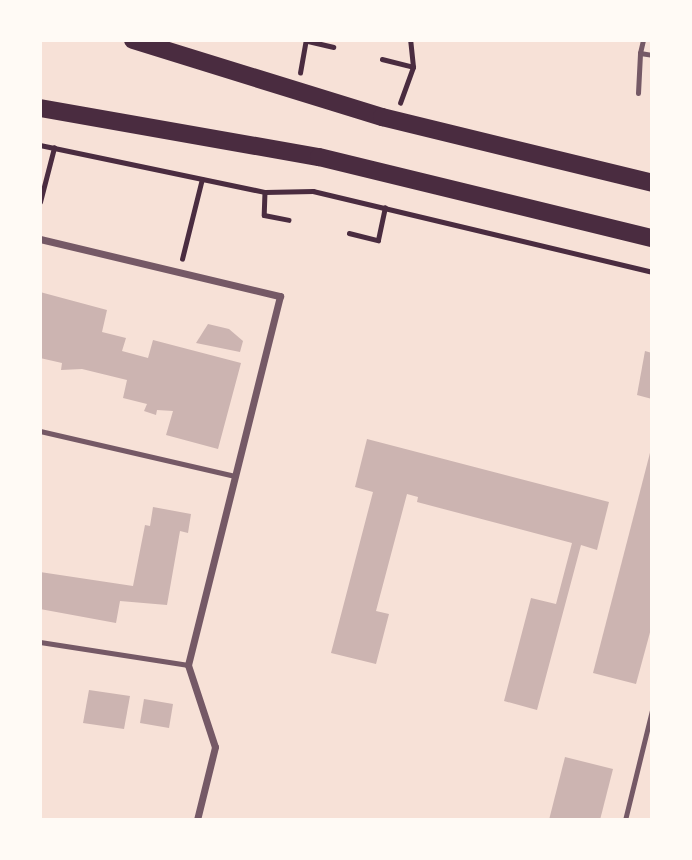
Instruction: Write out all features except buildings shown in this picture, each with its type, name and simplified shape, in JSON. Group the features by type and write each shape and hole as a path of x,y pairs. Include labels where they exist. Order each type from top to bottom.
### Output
{"main road":[{"path":"133,40 382,117 652,183"},
{"path":"40,108 318,157 652,238"}],"street":[{"path":"40,239 280,296 188,665 215,747 197,820"}],"lane":[{"path":"638,93 643,40"},
{"path":"640,53 652,55"},
{"path":"40,431 235,476"},
{"path":"40,642 188,665"},
{"path":"625,820 652,710"}],"path":[{"path":"400,104 413,67 410,40"},
{"path":"300,74 307,41 333,47"},
{"path":"382,59 413,67"},
{"path":"40,145 265,192 313,191 652,272"},
{"path":"40,202 54,148"},
{"path":"179,272 202,178"},
{"path":"265,192 264,215 289,220"},
{"path":"349,233 378,240 385,208"}]}
